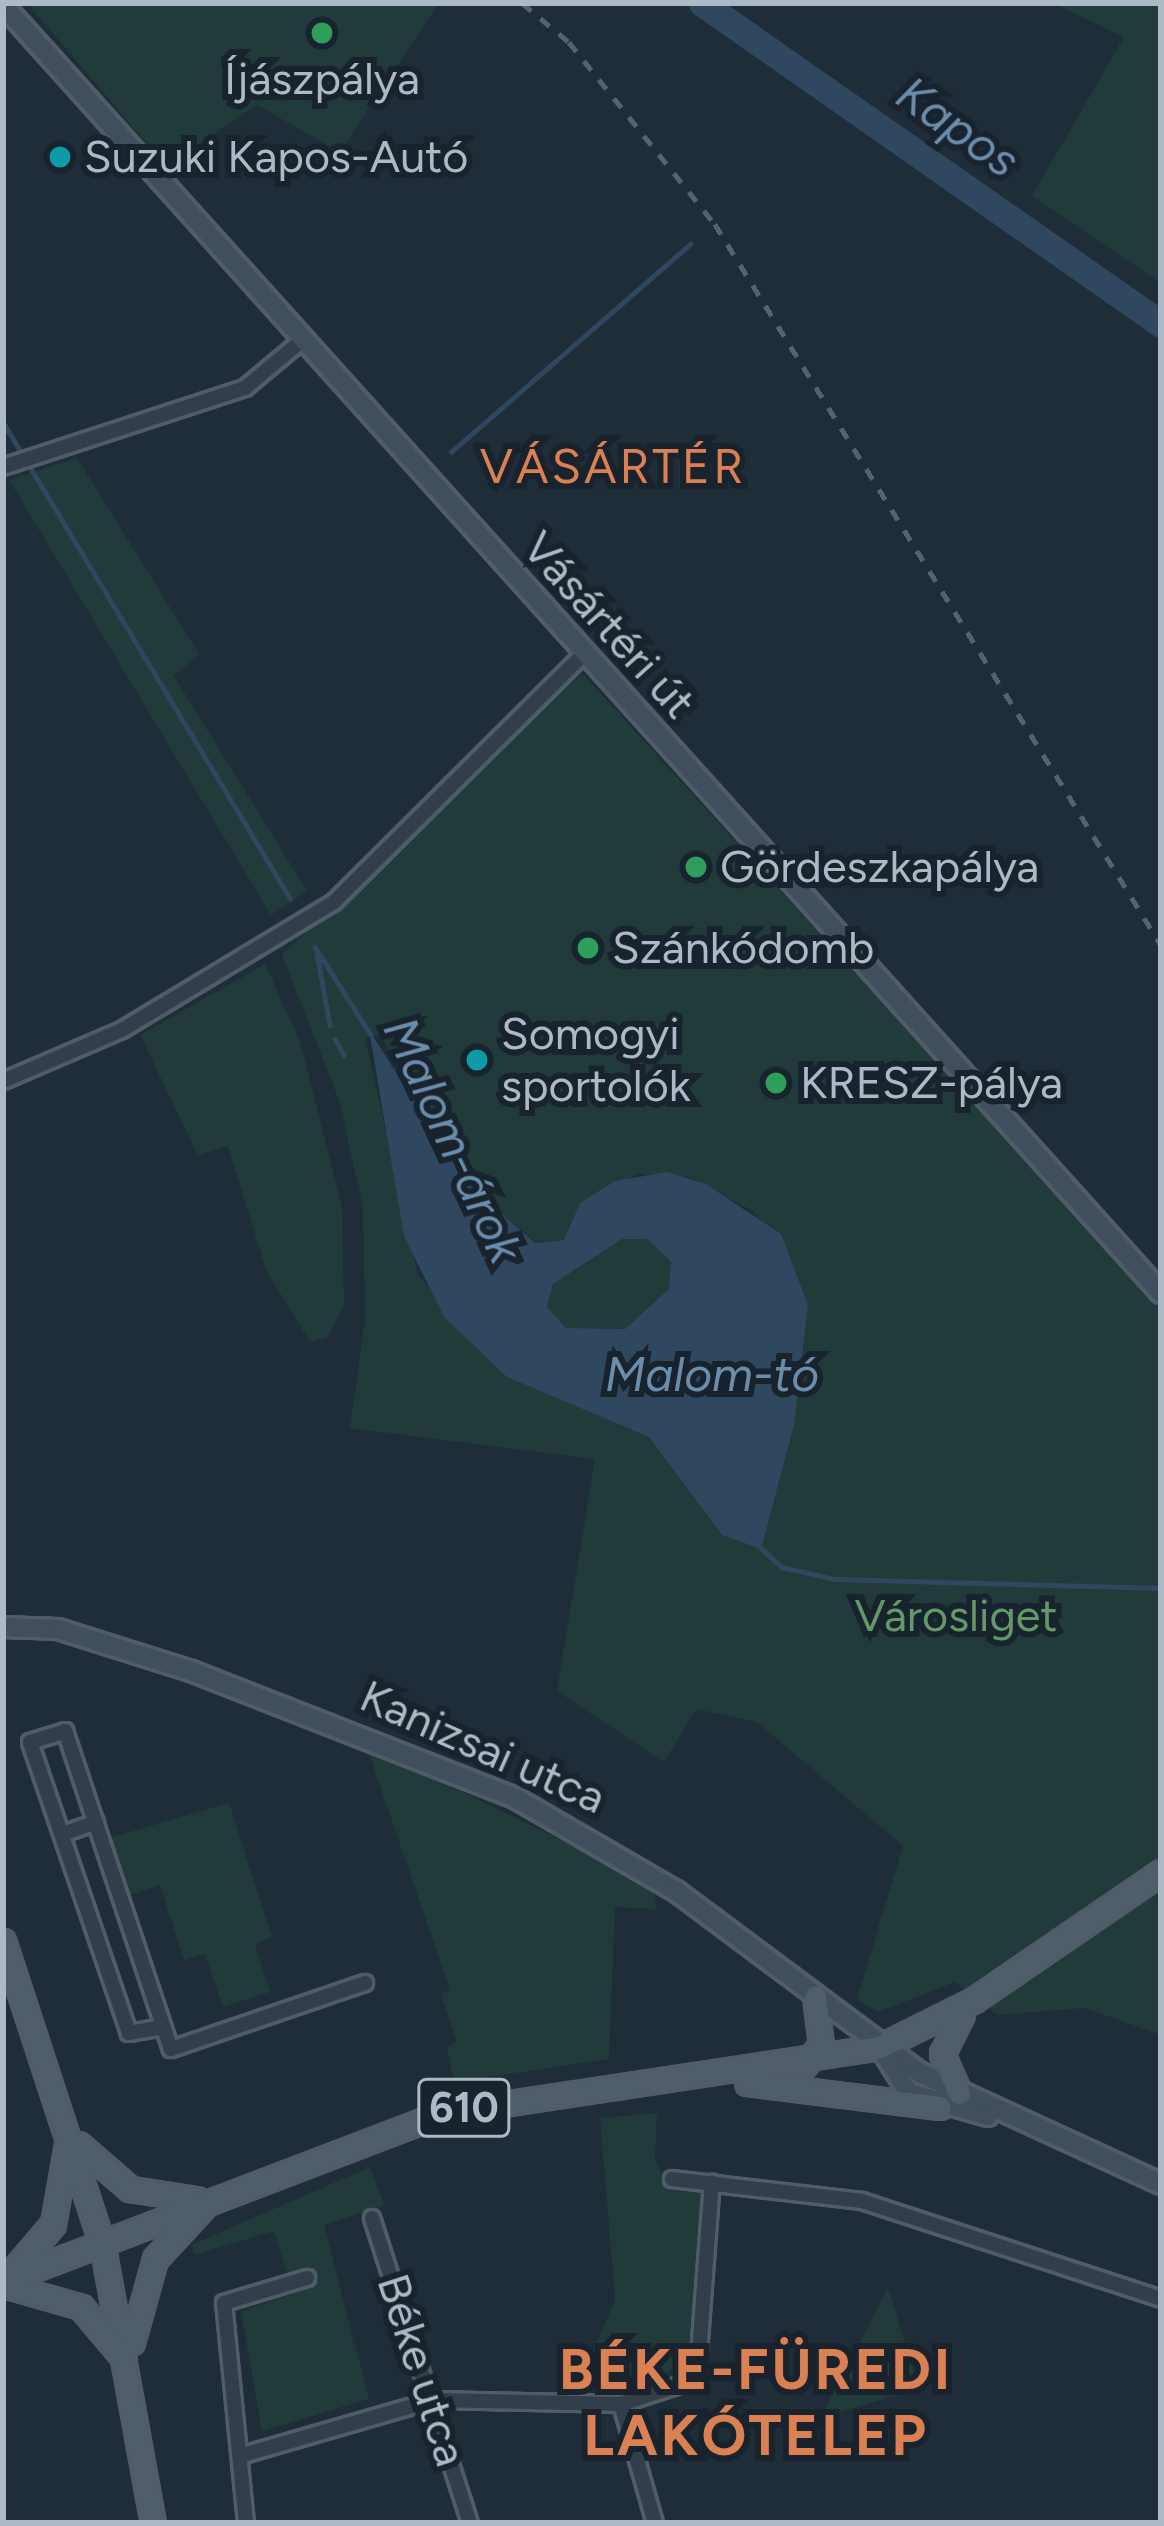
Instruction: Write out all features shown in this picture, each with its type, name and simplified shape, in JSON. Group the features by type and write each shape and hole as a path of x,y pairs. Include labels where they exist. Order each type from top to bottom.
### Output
{"main road":[{"name":"610","path":"3,2282 214,2197 443,2113 802,2067 880,2047 974,2000 1161,1872"},
{"path":"3,1941 102,2243 130,2367 153,2523"},
{"path":"802,2067 821,2045 815,1996"},
{"path":"958,2093 944,2040 974,2000"},
{"path":"674,2080 940,2107"},
{"path":"69,2133 130,2189 214,2197"},
{"path":"69,2133 53,2224 3,2282 81,2307 130,2367"},
{"path":"130,2367 154,2259 214,2197"}],"street":[{"name":"Vásártéri út","path":"3,5 298,343 1161,1294"},
{"path":"9,465 245,388 298,343"},
{"path":"3,1090 268,949 334,902 583,655"},
{"path":"3,1081 25,1075"},
{"name":"Kanizsai utca","path":"3,1627 58,1629 191,1671 517,1799 676,1891 880,2047 1008,2119 1161,2184"},
{"path":"163,2027 129,2033 30,1742 65,1731 171,2049 365,1984"},
{"path":"62,1834 95,1822"},
{"name":"Kanizsai utca","path":"880,2047 895,2081 940,2107 1008,2119"},
{"path":"672,2179 862,2201 1161,2299"},
{"path":"243,2455 434,2400 621,2404 679,2385 699,2354 712,2182"},
{"name":"Béke utca","path":"372,2218 470,2523"},
{"path":"246,2523 243,2455 224,2303 307,2278"},
{"path":"621,2404 655,2523"}],"green space":[{"path":"27,3 439,3 340,152 257,105 166,166"},
{"path":"1053,3 1161,3 1161,283 1032,196 1124,37"},
{"path":"77,458 199,654 174,676 307,891 271,915 9,480"},
{"name":"Városliget","path":"582,673 1161,1308 1161,2035 1085,2008 997,2015 955,1982 878,2012 857,1999 903,1846 757,1722 696,1709 664,1762 557,1691 595,1459 350,1428 365,1321 363,1208 339,1100 282,955","holes":["380,1036 466,1182 535,1242 564,1240 580,1203 639,1174 690,1177 753,1211 808,1305 779,1484 759,1531 722,1535 649,1437 507,1377 418,1275 365,1037"]},
{"path":"265,964 300,1042 342,1208 344,1304 328,1337 310,1342 266,1270 228,1146 198,1155 140,1035"},
{"path":"622,1239 647,1239 671,1263 670,1289 626,1329 566,1328 547,1307 553,1284"},
{"path":"366,1745 655,1886 656,1909 615,1907 609,2059 454,2082 447,2047 457,2042 441,1994 450,1990"},
{"path":"229,1803 272,1937 255,1944 270,1992 223,2007 205,1954 184,1960 160,1885 129,1895 109,1838"},
{"path":"657,2113 655,2161 670,2188 702,2191 689,2347 656,2386 576,2391 615,2300 600,2118"},
{"path":"370,2167 384,2205 324,2225 369,2399 262,2431 241,2311 293,2294 274,2231 194,2255 191,2245"},
{"path":"888,2287 915,2377 909,2392 821,2417"}],"water":[{"name":"Malom-tó","path":"369,1030 466,1182 535,1243 564,1240 580,1203 615,1181 667,1172 706,1184 781,1234 808,1305 794,1425 761,1549 722,1535 649,1437 507,1377 444,1317 404,1236","holes":["622,1239 647,1239 671,1262 669,1289 625,1329 566,1328 547,1307 553,1284"]}],"waterway":[{"name":"Kapos","path":"702,3 1161,324"},
{"path":"451,452 690,244"},
{"name":"Malom-árok","path":"3,422 290,898"},
{"name":"Malom-árok","path":"315,947 371,1035"},
{"path":"317,953 330,1025"},
{"path":"335,1039 344,1055"},
{"name":"Malom-árok","path":"757,1544 782,1567 835,1579 1161,1588"}],"railway":[{"path":"522,3 569,42 715,224 1161,945"}],"place":[{"name":"Íjászpálya","path":"322,33"},
{"name":"Suzuki Kapos-Autó","path":"60,157"},
{"name":"Gördeszkapálya","path":"696,867"},
{"name":"Szánkódomb","path":"588,948"},
{"name":"Somogyi sportolók","path":"477,1060"},
{"name":"KRESZ-pálya","path":"776,1083"}],"district":[{"name":"VÁSÁRTÉR","path":"613,467"},
{"name":"BÉKE-FÜREDI LAKÓTELEP","path":"756,2403"}]}
